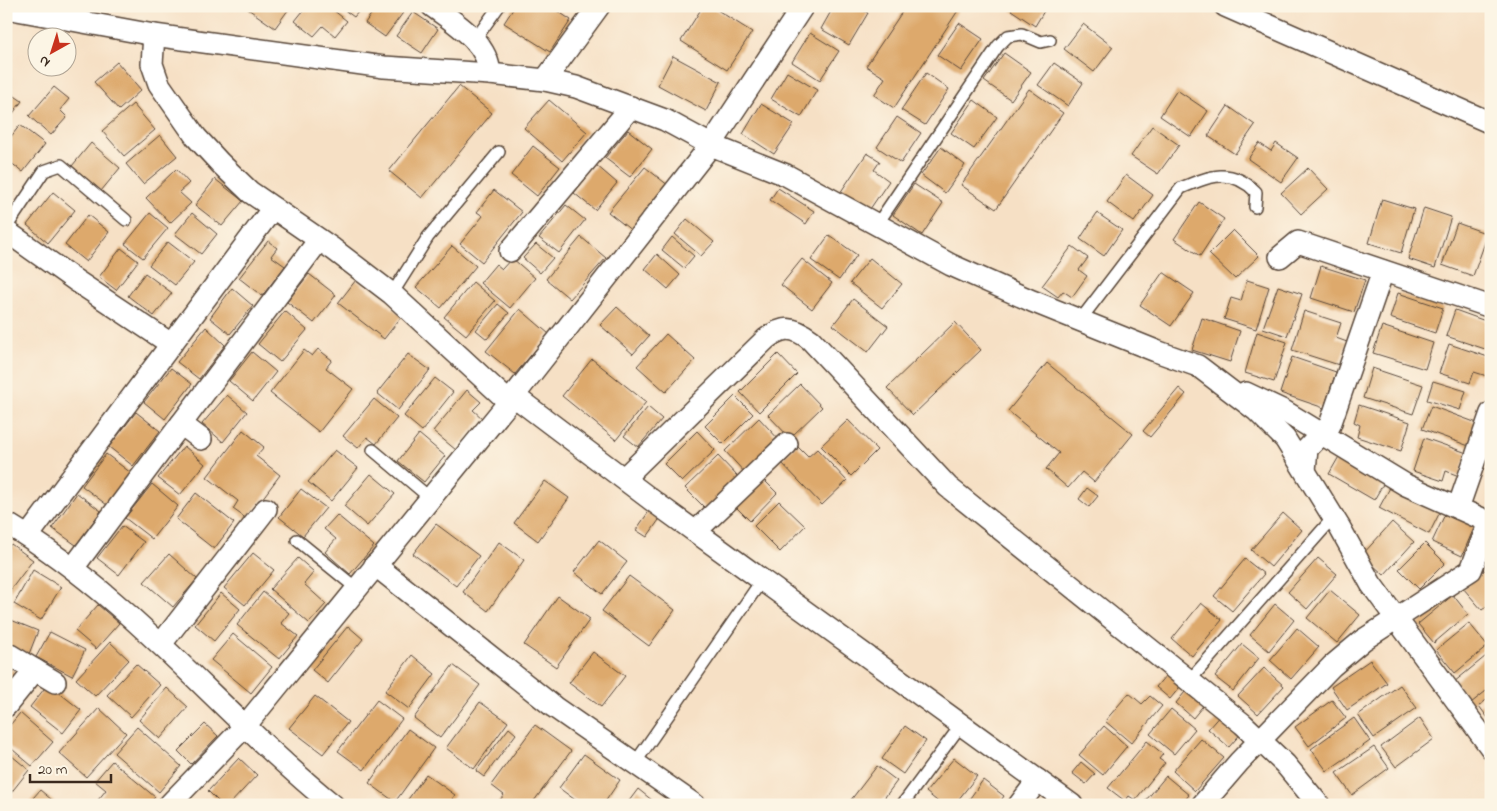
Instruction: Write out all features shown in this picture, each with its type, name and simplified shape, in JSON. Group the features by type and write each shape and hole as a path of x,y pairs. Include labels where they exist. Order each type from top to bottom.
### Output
{"street":[{"path":"432,6 468,32 487,58 490,74"},
{"path":"545,80 599,6"},
{"path":"169,805 245,726 512,399 711,145 804,6"},
{"path":"1226,6 1491,123"},
{"path":"6,8 154,35 384,67 490,74 545,80 576,87 665,120 711,145 786,175 876,226 951,265 1032,301 1198,366 1257,411 1285,439 1334,518 1371,584 1491,748"},
{"path":"154,35 152,64 159,84 174,106 220,163 250,192 320,240 392,294 512,399 624,478 1072,805"},
{"path":"510,252 631,107"},
{"path":"28,536 273,208"},
{"path":"6,229 74,280 171,344"},
{"path":"73,568 320,240"},
{"path":"1280,257 1298,242 1491,307"},
{"path":"1305,470 1307,450 1330,426 1383,271"},
{"path":"624,478 778,330 789,329 801,332 811,340 948,487 1260,739 1320,805"},
{"path":"1202,805 1260,739 1332,666 1363,640 1471,570 1489,522 1406,485 1284,411 1254,396 1237,390 1229,391"},
{"path":"1458,508 1491,413"},
{"path":"182,424 201,439"},
{"path":"696,532 787,444"},
{"path":"161,644 266,509"},
{"path":"6,523 73,568 124,608 283,762 333,805"},
{"path":"375,565 495,661 695,805"},
{"path":"10,655 55,682"},
{"path":"6,706 35,670"},
{"path":"1019,805 1038,780"}],"lane":[{"path":"474,41 500,6"},
{"path":"876,226 998,46 1008,36 1022,34 1041,42 1050,40"},
{"path":"392,294 428,237 499,152"},
{"path":"6,229 44,171 61,165 126,220"},
{"path":"1081,319 1181,188 1199,181 1225,175 1243,179 1256,192 1255,207"},
{"path":"374,450 430,498"},
{"path":"1188,681 1334,518"},
{"path":"297,540 356,588"},
{"path":"636,764 762,580"},
{"path":"902,805 961,725"}],"building":[{"path":"250,6 291,6 275,28 248,9"},
{"path":"307,6 328,6 347,21 335,36 323,26 314,36 295,21"},
{"path":"339,6 363,6 354,17"},
{"path":"377,6 408,6 385,37 365,23"},
{"path":"515,6 550,6 571,20 550,52 504,23"},
{"path":"703,6 711,6 752,32 727,70 681,41"},
{"path":"834,6 856,6 868,13 849,45 821,29"},
{"path":"906,6 961,6 894,108 874,95 885,78 866,66"},
{"path":"1013,6 1047,6 1035,26 1011,10"},
{"path":"413,12 438,29 422,53 396,36"},
{"path":"959,23 983,39 961,71 937,55"},
{"path":"1083,24 1113,47 1094,72 1064,49"},
{"path":"810,33 839,51 820,80 792,62"},
{"path":"1004,53 1031,72 1011,100 984,81"},
{"path":"673,56 721,82 706,111 658,85"},
{"path":"117,62 141,90 119,110 94,82"},
{"path":"1054,63 1083,83 1068,106 1038,85"},
{"path":"787,72 817,90 801,117 771,99"},
{"path":"926,73 949,89 925,125 901,110"},
{"path":"459,86 492,113 422,198 389,171"},
{"path":"54,87 69,99 60,110 67,117 51,135 29,116"},
{"path":"1029,89 1063,113 996,209 961,185"},
{"path":"6,90 22,101 6,123"},
{"path":"1177,90 1208,111 1191,137 1160,116"},
{"path":"549,100 587,132 562,161 524,128"},
{"path":"974,100 997,117 974,149 951,133"},
{"path":"133,104 155,130 124,156 102,131"},
{"path":"761,104 794,124 774,154 743,134"},
{"path":"1228,106 1255,125 1235,154 1208,136"},
{"path":"897,117 921,133 901,163 877,147"},
{"path":"20,125 45,144 23,172 6,159 6,143"},
{"path":"1152,126 1179,145 1158,174 1131,156"},
{"path":"628,130 652,149 630,177 605,158"},
{"path":"160,135 177,156 143,184 126,164"},
{"path":"91,143 120,168 101,191 72,166"},
{"path":"1259,143 1271,151 1276,143 1298,158 1281,182 1248,159"},
{"path":"533,146 560,167 537,196 511,175"},
{"path":"941,147 965,165 945,193 921,175"},
{"path":"867,153 880,161 874,170 889,181 868,212 840,193"},
{"path":"596,165 617,183 595,210 574,193"},
{"path":"645,167 669,186 632,231 608,212"},
{"path":"1308,168 1328,189 1301,214 1281,193"},
{"path":"176,169 189,183 179,192 191,203 170,223 146,198"},
{"path":"1126,175 1153,195 1134,222 1107,202"},
{"path":"215,179 243,201 222,226 195,205"},
{"path":"914,184 943,203 922,235 893,215"},
{"path":"778,188 814,211 806,224 770,200"},
{"path":"494,190 522,212 482,262 460,244 483,216 477,212"},
{"path":"53,192 75,210 48,243 27,225"},
{"path":"1382,199 1414,209 1401,253 1369,243"},
{"path":"1199,202 1224,219 1200,256 1174,239"},
{"path":"566,205 585,220 559,253 539,238"},
{"path":"1424,208 1451,217 1435,268 1408,259"},
{"path":"150,213 168,228 143,258 125,244"},
{"path":"192,213 217,234 201,254 175,234"},
{"path":"1097,213 1122,230 1104,256 1080,239"},
{"path":"88,215 109,232 86,262 65,245"},
{"path":"687,219 714,242 701,256 675,234"},
{"path":"1457,223 1488,234 1473,276 1442,265"},
{"path":"1233,230 1259,256 1235,279 1209,254"},
{"path":"829,235 857,255 839,280 811,260"},
{"path":"581,237 606,258 570,299 546,279"},
{"path":"672,237 694,256 684,268 662,250"},
{"path":"268,241 277,248 271,256 285,266 262,296 239,278"},
{"path":"168,242 194,262 175,285 149,265"},
{"path":"536,244 553,258 540,273 523,258"},
{"path":"452,246 476,266 441,308 416,287"},
{"path":"1072,246 1088,258 1079,270 1087,276 1072,297 1063,291 1058,297 1042,286"},
{"path":"121,248 138,261 116,290 99,277"},
{"path":"657,254 680,275 668,289 645,269"},
{"path":"512,258 535,278 510,308 480,283 496,264 502,269"},
{"path":"870,258 902,284 882,308 850,283"},
{"path":"802,259 832,283 812,309 781,285"},
{"path":"1321,266 1365,280 1354,312 1311,298"},
{"path":"1163,272 1194,293 1171,326 1140,305"},
{"path":"145,273 172,293 154,316 128,296"},
{"path":"309,274 336,295 314,323 287,302"},
{"path":"356,280 402,316 384,339 338,303"},
{"path":"1247,280 1269,287 1256,329 1224,319 1231,298 1241,301"},
{"path":"473,282 495,301 466,335 444,317"},
{"path":"1278,286 1302,294 1287,336 1263,328"},
{"path":"232,288 253,306 230,334 210,318"},
{"path":"1398,293 1443,308 1435,333 1390,318"},
{"path":"853,299 888,326 868,352 833,325"},
{"path":"498,304 509,313 487,339 476,330"},
{"path":"617,307 649,336 633,354 600,325"},
{"path":"520,309 549,334 515,374 486,351"},
{"path":"1455,310 1491,323 1491,351 1446,336"},
{"path":"285,311 307,330 280,362 258,344"},
{"path":"1304,311 1341,323 1336,338 1347,342 1339,365 1292,350"},
{"path":"1202,318 1240,331 1230,362 1192,350"},
{"path":"955,322 981,350 913,415 887,388"},
{"path":"1382,326 1433,343 1425,369 1373,353"},
{"path":"206,327 225,345 199,379 177,362"},
{"path":"1257,332 1287,342 1274,382 1245,373"},
{"path":"666,334 695,360 666,392 637,366"},
{"path":"1449,344 1491,358 1490,377 1474,372 1470,383 1439,373"},
{"path":"318,349 332,360 326,368 353,389 319,432 270,393 304,350 312,356"},
{"path":"252,352 276,372 253,401 229,381"},
{"path":"408,354 430,370 398,410 377,393"},
{"path":"778,354 797,374 759,412 740,392"},
{"path":"1292,357 1336,372 1324,408 1280,393"},
{"path":"592,359 646,402 616,440 562,396"},
{"path":"1047,363 1133,434 1094,482 1082,472 1068,488 1046,469 1059,453 1008,411"},
{"path":"171,368 192,384 165,419 144,402"},
{"path":"1372,368 1423,385 1413,414 1363,398"},
{"path":"435,378 453,392 422,431 404,416"},
{"path":"1433,381 1466,391 1460,410 1427,400"},
{"path":"800,384 822,407 790,438 768,415"},
{"path":"1179,388 1186,394 1150,437 1143,431"},
{"path":"467,390 481,402 473,410 482,418 456,450 433,431"},
{"path":"227,395 247,412 223,442 202,424"},
{"path":"735,396 753,414 723,444 705,426"},
{"path":"374,399 397,418 376,444 367,437 358,448 343,436"},
{"path":"1359,405 1410,422 1401,451 1357,437 1360,425 1354,422"},
{"path":"1431,406 1477,423 1469,446 1422,429"},
{"path":"648,407 662,419 638,447 624,436"},
{"path":"136,412 160,431 133,466 109,447"},
{"path":"759,418 780,441 746,474 725,451"},
{"path":"848,420 877,450 851,476 821,446"},
{"path":"243,430 264,447 256,456 280,475 247,519 233,509 238,501 207,477"},
{"path":"697,431 715,450 682,482 664,464"},
{"path":"419,434 445,456 424,482 398,461"},
{"path":"1424,438 1467,453 1459,476 1446,471 1443,481 1413,471"},
{"path":"796,445 808,457 817,449 847,481 822,505 780,461"},
{"path":"184,446 205,464 180,495 158,478"},
{"path":"335,450 358,468 331,501 308,482"},
{"path":"1341,453 1386,479 1374,500 1329,474"},
{"path":"106,454 131,473 107,505 82,486"},
{"path":"718,456 739,478 707,510 685,488"},
{"path":"371,474 395,494 367,526 344,506"},
{"path":"760,476 777,493 750,521 733,504"},
{"path":"545,481 569,498 538,541 514,523"},
{"path":"152,484 178,506 152,539 125,518"},
{"path":"1392,484 1441,510 1429,534 1379,508"},
{"path":"1087,488 1098,496 1089,507 1079,499"},
{"path":"301,489 326,508 303,536 279,517"},
{"path":"77,493 101,511 76,545 52,528"},
{"path":"196,493 234,523 214,549 176,519"},
{"path":"779,501 805,526 780,552 754,526"},
{"path":"650,510 661,517 647,537 636,530"},
{"path":"1447,510 1476,523 1462,556 1432,542"},
{"path":"1283,513 1302,530 1271,567 1251,550"},
{"path":"337,515 374,546 350,574 325,552 336,539 324,529"},
{"path":"1392,522 1414,542 1384,575 1362,555"},
{"path":"436,524 479,556 456,586 413,554"},
{"path":"122,526 144,542 119,575 97,558"},
{"path":"599,540 627,562 602,594 574,572"},
{"path":"499,542 524,560 488,611 463,592"},
{"path":"1425,543 1445,563 1419,589 1399,569"},
{"path":"11,544 33,560 6,596 6,550"},
{"path":"253,553 274,570 245,605 224,588"},
{"path":"169,554 197,579 173,607 144,582"},
{"path":"298,558 314,572 304,584 326,604 309,623 270,589"},
{"path":"1318,558 1337,574 1307,609 1288,592"},
{"path":"1245,559 1264,574 1232,611 1214,596"},
{"path":"1491,565 1491,603 1482,610 1463,588"},
{"path":"33,570 61,587 41,620 14,604"},
{"path":"629,576 675,610 649,646 602,611"},
{"path":"1330,590 1360,615 1337,643 1307,618"},
{"path":"263,592 289,613 281,623 298,636 279,659 237,625"},
{"path":"221,593 240,609 214,641 195,625"},
{"path":"1453,595 1468,614 1434,643 1418,624"},
{"path":"558,596 590,619 556,667 524,645"},
{"path":"1201,603 1222,620 1192,656 1172,639"},
{"path":"1275,604 1294,620 1269,651 1250,635"},
{"path":"98,605 119,623 96,649 75,631"},
{"path":"6,618 38,631 29,654 6,645"},
{"path":"1469,623 1488,646 1455,673 1436,650"},
{"path":"348,626 363,639 328,683 312,670"},
{"path":"1297,628 1319,647 1291,679 1270,660"},
{"path":"50,632 85,650 72,676 36,657"},
{"path":"233,634 272,667 251,693 211,660"},
{"path":"110,642 129,660 95,696 76,679"},
{"path":"1242,644 1259,658 1233,691 1215,677"},
{"path":"593,652 625,676 601,707 569,683"},
{"path":"1491,652 1491,687 1471,703 1454,682"},
{"path":"412,655 435,674 409,709 385,691"},
{"path":"1370,660 1387,683 1347,710 1331,687"},
{"path":"136,664 160,685 131,717 107,695"},
{"path":"453,665 480,685 440,738 414,718"},
{"path":"6,667 14,672 6,684"},
{"path":"1264,668 1284,686 1258,714 1238,696"},
{"path":"1170,670 1184,682 1170,699 1156,687"},
{"path":"48,684 81,710 63,733 30,707"},
{"path":"1400,685 1417,708 1374,738 1358,715"},
{"path":"1189,687 1206,702 1193,718 1176,703"},
{"path":"167,688 188,707 160,739 139,720"},
{"path":"1129,693 1142,704 1150,696 1162,706 1131,743 1105,721"},
{"path":"315,696 348,722 323,754 289,728"},
{"path":"1491,696 1491,722 1479,706"},
{"path":"377,700 402,719 364,770 338,751"},
{"path":"1332,700 1346,718 1309,746 1295,727"},
{"path":"480,702 508,722 474,769 446,748"},
{"path":"99,708 126,733 86,777 59,753"},
{"path":"1171,709 1195,729 1174,754 1150,734"},
{"path":"20,713 53,742 32,766 6,744 6,730"},
{"path":"1222,713 1243,731 1229,747 1208,729"},
{"path":"1354,718 1370,741 1327,771 1311,749"},
{"path":"1420,718 1434,739 1396,767 1381,747"},
{"path":"205,724 218,736 191,764 178,751"},
{"path":"535,725 571,751 531,805 496,805 504,795 491,785"},
{"path":"905,726 926,741 903,774 882,759"},
{"path":"1104,726 1127,746 1103,775 1079,755"},
{"path":"137,727 181,766 159,792 114,753"},
{"path":"509,728 516,734 484,777 476,771"},
{"path":"408,729 434,748 395,802 369,783"},
{"path":"1201,739 1224,758 1195,791 1173,771"},
{"path":"1147,741 1163,754 1159,759 1165,763 1135,800 1129,796 1125,801 1108,788"},
{"path":"1374,747 1389,768 1352,795 1336,773"},
{"path":"6,751 29,770 10,794 6,791"},
{"path":"584,754 620,780 603,805 582,805 559,788"},
{"path":"239,758 257,775 229,805 222,805 208,791"},
{"path":"954,758 977,776 954,805 942,805 926,792"},
{"path":"112,761 155,797 148,805 94,805 106,790 95,781"},
{"path":"1081,762 1095,774 1086,784 1072,773"},
{"path":"877,766 897,781 879,805 847,805"},
{"path":"426,774 455,795 448,805 404,805"},
{"path":"1166,776 1189,795 1181,805 1142,805"},
{"path":"983,780 1004,796 998,805 965,805"},
{"path":"638,789 658,805 626,805"},
{"path":"40,790 58,805 27,805"}]}
